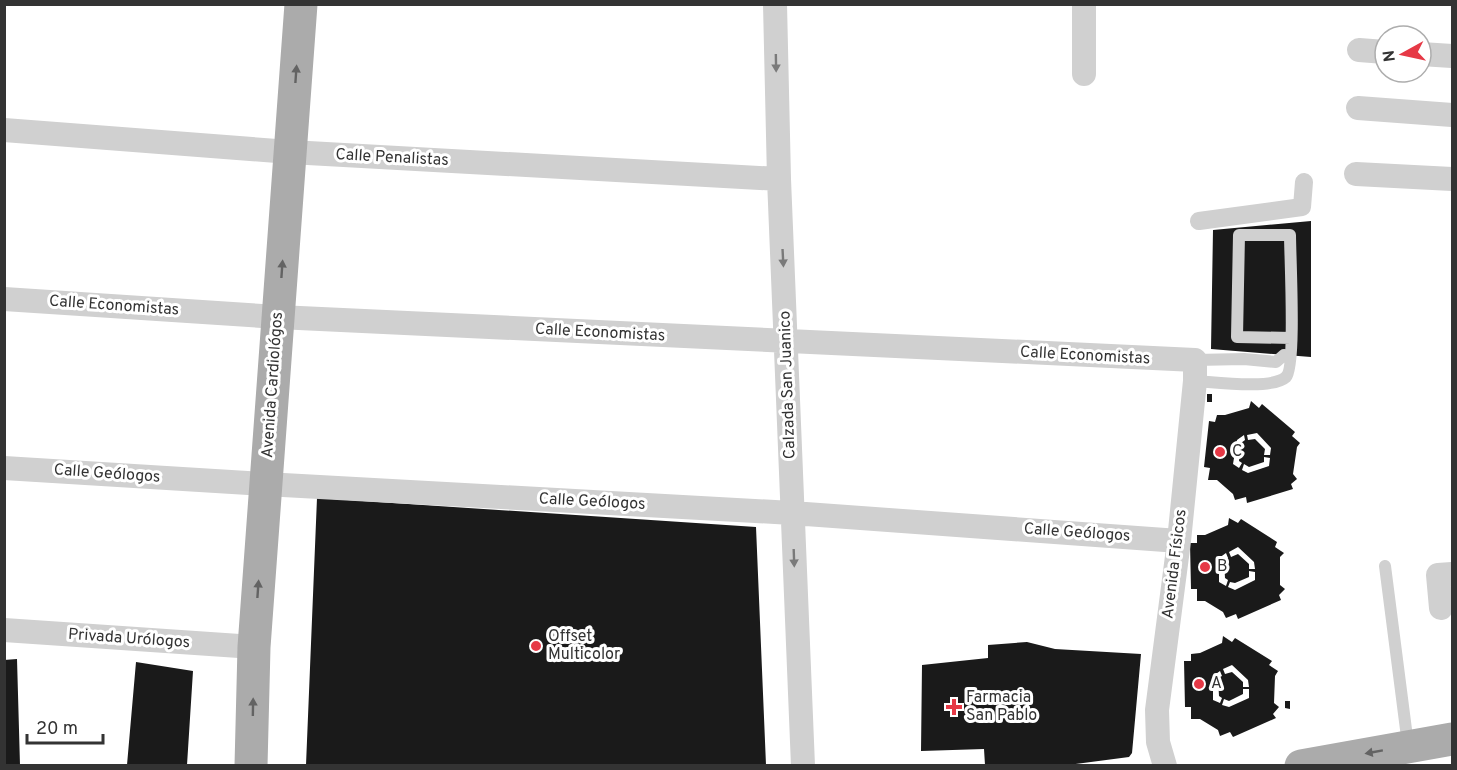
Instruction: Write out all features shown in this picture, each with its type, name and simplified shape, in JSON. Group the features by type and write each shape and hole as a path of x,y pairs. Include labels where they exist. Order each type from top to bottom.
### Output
{"main road":[{"name":"Avenida Cardiológos","path":"251,765 254,647 301,4"},
{"path":"1301,765 1452,739"}],"street":[{"name":"Calzada San Juanico","path":"775,4 779,179 803,765"},
{"path":"1084,4 1084,74"},
{"path":"1359,50 1373,51"},
{"path":"1433,55 1452,56"},
{"path":"1358,108 1452,115"},
{"name":"Calle Penalistas","path":"4,130 290,152 779,179"},
{"path":"1356,174 1452,179"},
{"path":"1199,221 1302,207 1304,182"},
{"name":"Calle Economistas","path":"4,299 278,317 787,342 1195,371"},
{"name":"Avenida Físicos","path":"1165,765 1158,742 1157,710 1179,541 1195,371"},
{"name":"Calle Geólogos","path":"4,468 792,513 1179,541"},
{"path":"1441,608 1438,575 1452,574"},
{"name":"Privada Urólogos","path":"4,630 254,647"}],"lane":[{"path":"1195,371 1246,385 1277,381 1287,376 1291,368 1291,338 1290,235 1239,235 1237,337 1291,338"},
{"path":"1195,371 1241,355 1276,362 1284,355"},
{"path":"1385,566 1408,746"}],"building":[{"path":"1311,221 1311,357 1211,349 1213,230"},
{"path":"1207,394 1212,394 1212,402 1207,402"},
{"name":"C","path":"1251,401 1259,408 1262,404 1295,432 1292,436 1300,443 1297,447 1293,474 1297,479 1291,484 1293,489 1247,503 1246,497 1235,500 1233,494 1217,480 1208,480 1210,468 1204,467 1209,421 1215,422 1217,415 1249,408","holes":["1257,433 1271,448 1270,455 1264,455 1265,449 1255,439 1248,440 1247,435","1244,435 1245,440 1241,443 1239,461 1242,463 1239,468 1233,464 1237,440","1264,457 1270,458 1269,466 1248,473 1242,470 1244,464 1249,467 1264,462"]},
{"name":"Offset Multicolor","path":"317,498 756,527 766,765 306,765"},
{"name":"B","path":"1229,518 1238,523 1241,519 1277,542 1275,547 1284,553 1280,557 1280,585 1285,589 1279,595 1281,600 1238,619 1236,614 1226,618 1223,612 1205,601 1197,601 1197,589 1191,589 1190,543 1197,543 1197,535 1205,535 1228,525","holes":["1238,547 1254,562 1255,569 1249,569 1249,564 1238,554 1231,557 1229,552","1226,553 1228,558 1224,560 1225,578 1228,580 1226,586 1219,582 1219,558","1249,571 1255,572 1255,580 1235,590 1228,587 1230,582 1235,583 1249,577"]},
{"name":"A","path":"1223,636 1232,642 1235,638 1272,661 1269,665 1278,671 1275,676 1274,703 1279,707 1273,714 1276,718 1233,737 1230,732 1220,736 1218,730 1200,719 1191,719 1191,707 1185,707 1184,661 1191,661 1191,654 1200,653 1222,643","holes":["1232,665 1248,680 1249,687 1243,687 1243,682 1232,672 1225,674 1223,669","1220,671 1222,676 1218,678 1219,696 1222,698 1220,703 1213,700 1213,676","1243,689 1249,689 1249,698 1229,707 1222,705 1224,699 1229,701 1243,694"]},
{"path":"1027,642 1055,649 1141,654 1132,753 1129,757 1068,765 985,765 984,749 921,751 922,665 988,658 988,645"},
{"path":"17,659 20,765 4,765 4,660"},
{"path":"136,662 193,671 187,765 127,765"},
{"path":"1285,701 1290,701 1290,709 1285,708"}],"place":[{"name":"C","path":"1220,452"},
{"name":"B","path":"1205,567"},
{"name":"Offset Multicolor","path":"536,646"},
{"name":"A","path":"1199,684"},
{"name":"Farmacia San Pablo","path":"954,707"}]}
